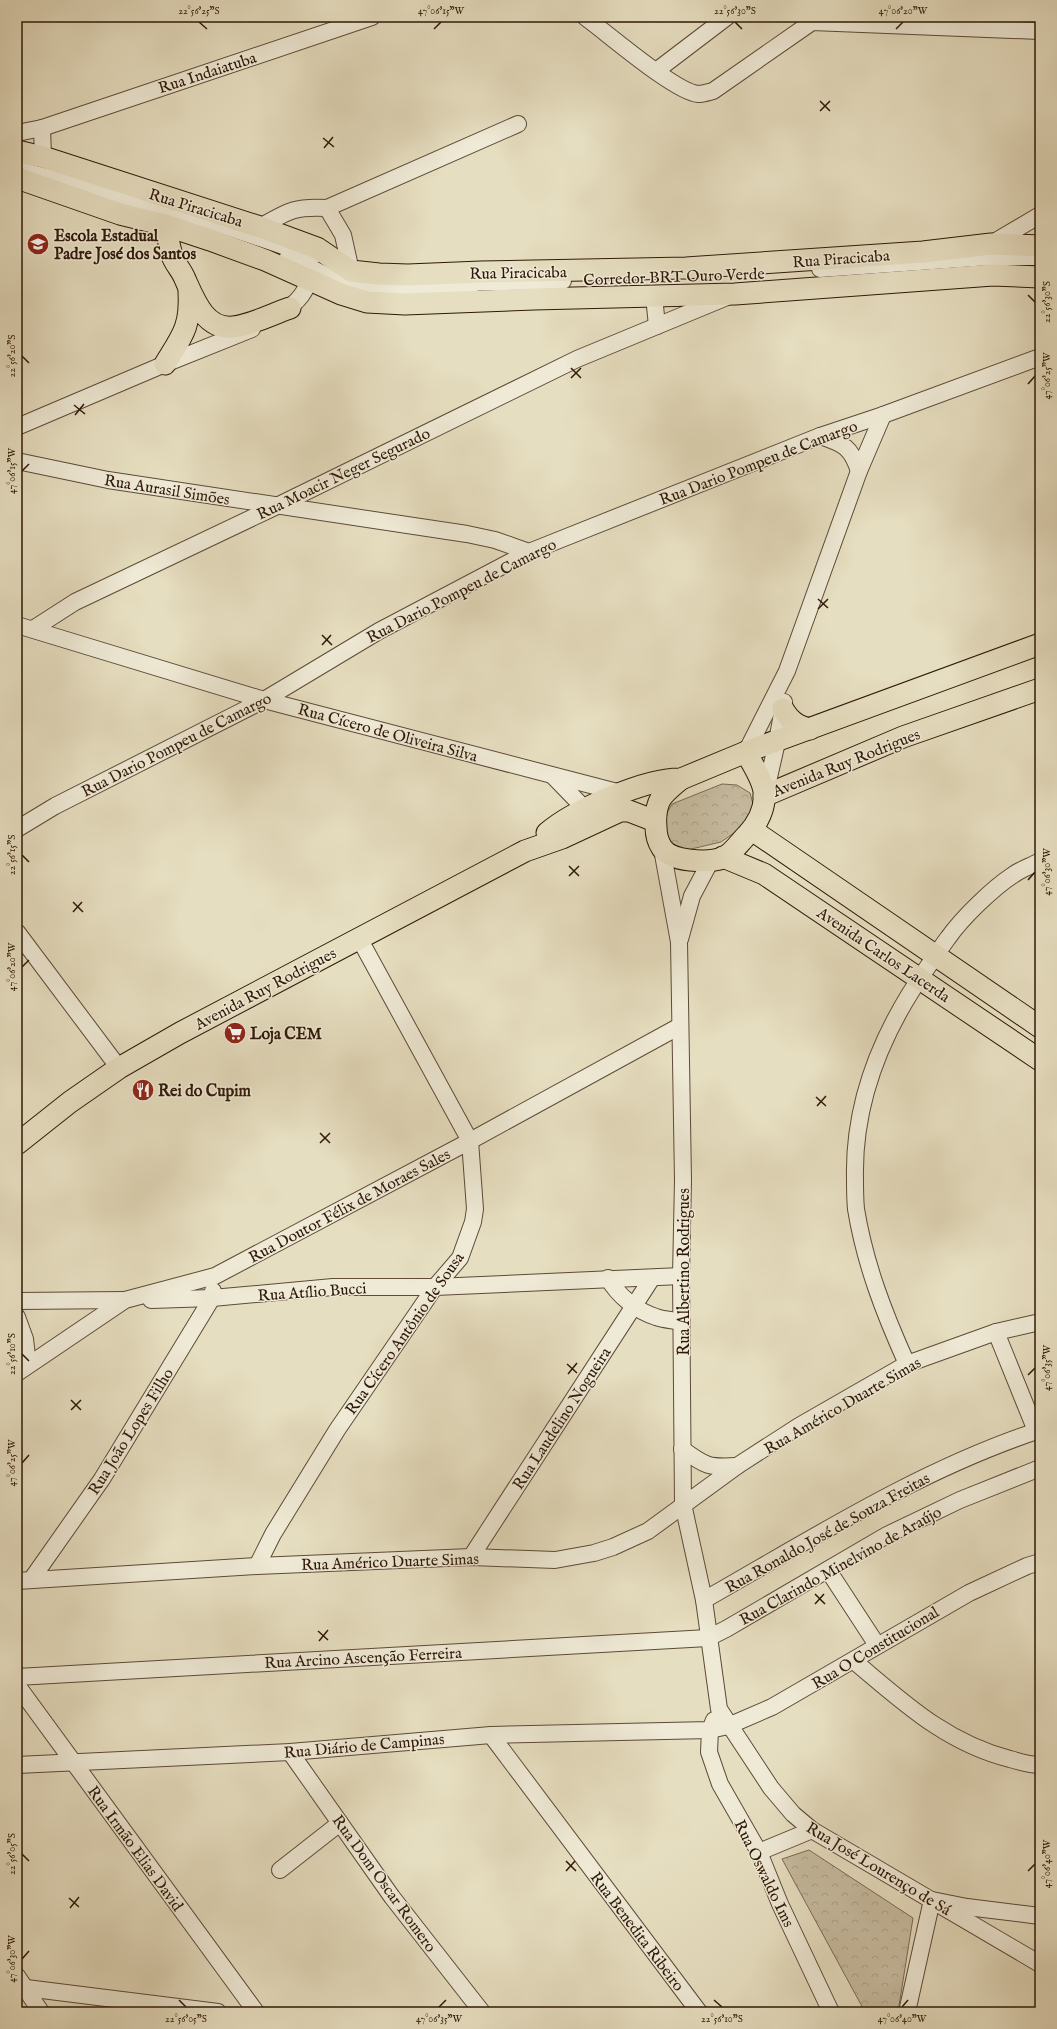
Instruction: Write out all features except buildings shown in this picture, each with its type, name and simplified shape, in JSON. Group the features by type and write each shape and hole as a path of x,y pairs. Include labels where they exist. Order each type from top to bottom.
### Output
{"main road":[{"name":"Rua Piracicaba","path":"17,151 43,157 260,227 315,264 341,294 367,302 405,304 735,294 993,275 1040,277"},
{"name":"Rua Piracicaba","path":"17,178 120,214 165,225 265,260 315,264 351,271 408,275 686,268 923,252 991,244 1040,246"},
{"path":"165,225 173,257 185,278 189,291 190,304 186,330 165,364"},
{"path":"189,291 204,315 220,326 232,327 241,325 290,308"},
{"name":"Avenida Ruy Rodrigues","path":"525,851 553,827 585,809 621,792 672,779 681,779 746,752 777,742 1040,644"},
{"name":"Avenida Ruy Rodrigues","path":"717,859 732,851 752,830 760,817 764,796 903,737 1040,689"},
{"path":"783,709 791,721 801,727 810,729"},
{"path":"746,752 760,779 764,796"},
{"path":"681,779 662,797 657,808 655,821 656,834 662,849 678,858 688,860 717,859"},
{"name":"Avenida Ruy Rodrigues","path":"17,1144 70,1102 119,1068 180,1033 525,851 562,838 620,811 629,811 655,821"},
{"name":"Avenida Carlos Lacerda","path":"752,830 1040,1027"},
{"name":"Avenida Carlos Lacerda","path":"717,859 764,874 1040,1060"}],"street":[{"name":"Rua Indaiatuba","path":"17,133 42,128 111,103 372,17"},
{"path":"585,17 656,71 690,91 699,94 713,91 816,19 1040,31"},
{"path":"656,71 727,17"},
{"path":"260,227 294,209 304,207 327,208 518,124"},
{"path":"42,128 43,157"},
{"name":"Corredor BRT Ouro Verde","path":"17,159 356,279 418,283 523,282 725,275 989,257 1040,257"},
{"name":"Corredor BRT Ouro Verde","path":"17,169 77,185 315,264 340,282 368,290 434,292 728,288 989,267 1040,267"},
{"path":"327,208 343,234 351,271"},
{"path":"991,244 1040,215"},
{"path":"17,427 165,364 259,327 290,308 304,294 315,264"},
{"name":"Rua Moacir Neger Segurado","path":"33,629 74,602 279,505 577,359 735,294"},
{"path":"654,296 658,326"},
{"name":"Rua Dario Pompeu de Camargo","path":"17,829 55,806 264,700 379,631 529,552 820,436 1037,361"},
{"path":"746,752 787,670 859,471 883,415"},
{"path":"820,436 846,447 854,456 859,471"},
{"name":"Rua Aurasil Simões","path":"17,462 108,480 467,534 495,540 529,552"},
{"name":"Rua Cícero de Oliveira Silva","path":"17,624 264,700 552,776 621,792"},
{"path":"764,796 777,742 783,709 787,670"},
{"path":"552,776 585,809"},
{"name":"Rua Albertino Rodrigues","path":"662,849 679,942 683,1180 681,1276 683,1504 704,1600"},
{"name":"Rua Albertino Rodrigues","path":"679,942 692,896 717,859"},
{"path":"906,1364 881,1306 865,1251 856,1207 855,1162 860,1116 871,1072 890,1027 920,978 948,937 968,915 1013,875 1040,861"},
{"path":"17,932 119,1068"},
{"name":"Rua Cícero Antônio de Sousa","path":"257,1566 273,1534 337,1430 435,1287 460,1258 473,1222 476,1199 470,1141 359,938"},
{"name":"Rua Doutor Félix de Moraes Sales","path":"22,1369 125,1300 215,1276 470,1141 680,1026"},
{"name":"Rua João Lopes Filho","path":"24,1580 102,1479 212,1298 215,1276"},
{"name":"Rua Atílio Bucci","path":"17,1301 212,1298 333,1287 435,1287 608,1278 652,1278 681,1276"},
{"path":"608,1278 616,1292 634,1306 656,1317 682,1322"},
{"name":"Rua Laudelino Nogueira","path":"471,1557 652,1278"},
{"path":"17,1317 25,1339 22,1369"},
{"name":"Rua Américo Duarte Simas","path":"24,1580 257,1566 471,1557 555,1560 594,1552 613,1547 643,1534 737,1466 799,1426 906,1364 996,1332 1040,1322"},
{"path":"996,1332 1038,1430"},
{"name":"Rua Ronaldo José de Souza Freitas","path":"704,1600 872,1504 939,1471 1038,1430"},
{"path":"682,1450 701,1463 716,1467 737,1466"},
{"name":"Rua Clarindo Minelvino de Araújo","path":"708,1638 887,1535 960,1500 1040,1468"},
{"name":"Rua O Constitucional","path":"710,1730 728,1726 772,1707 854,1661 877,1645 969,1593 1027,1566 1040,1562"},
{"path":"828,1570 877,1645"},
{"name":"Rua Oswaldo Ims","path":"704,1600 718,1709 728,1726"},
{"name":"Rua Arcino Ascenção Ferreira","path":"17,1677 708,1638"},
{"path":"854,1661 927,1721 957,1738 992,1754 1040,1765"},
{"name":"Rua Irmão Elias David","path":"17,1685 256,2012"},
{"name":"Rua Oswaldo Ims","path":"718,1709 710,1730 709,1752 720,1784 759,1852 780,1904 832,2012"},
{"name":"Rua José Lourenço de Sá","path":"728,1726 781,1801 812,1830 1040,1964"},
{"name":"Rua Diário de Campinas","path":"17,1765 73,1761 290,1752 491,1735 710,1730"},
{"name":"Rua Benedita Ribeiro","path":"491,1735 699,2012"},
{"name":"Rua Dom Oscar Romero","path":"290,1752 392,1897 482,2012"},
{"path":"280,1870 340,1823"},
{"path":"759,1852 812,1830"},
{"path":"907,2012 932,1900 967,1907 1040,1916"},
{"path":"21,1982 41,2012"},
{"path":"21,1982 218,2012"}],"green space":[{"path":"722,784 737,785 750,793 755,811 741,828 721,842 687,850 674,845 664,836 664,818 672,804"},
{"path":"809,1850 913,1918 898,2012 865,2012 782,1859"}],"place":[{"name":"Escola Estadual Padre José dos Santos","path":"38,244"},
{"name":"Loja CEM","path":"235,1033"},
{"name":"Rei do Cupim","path":"143,1090"}]}
